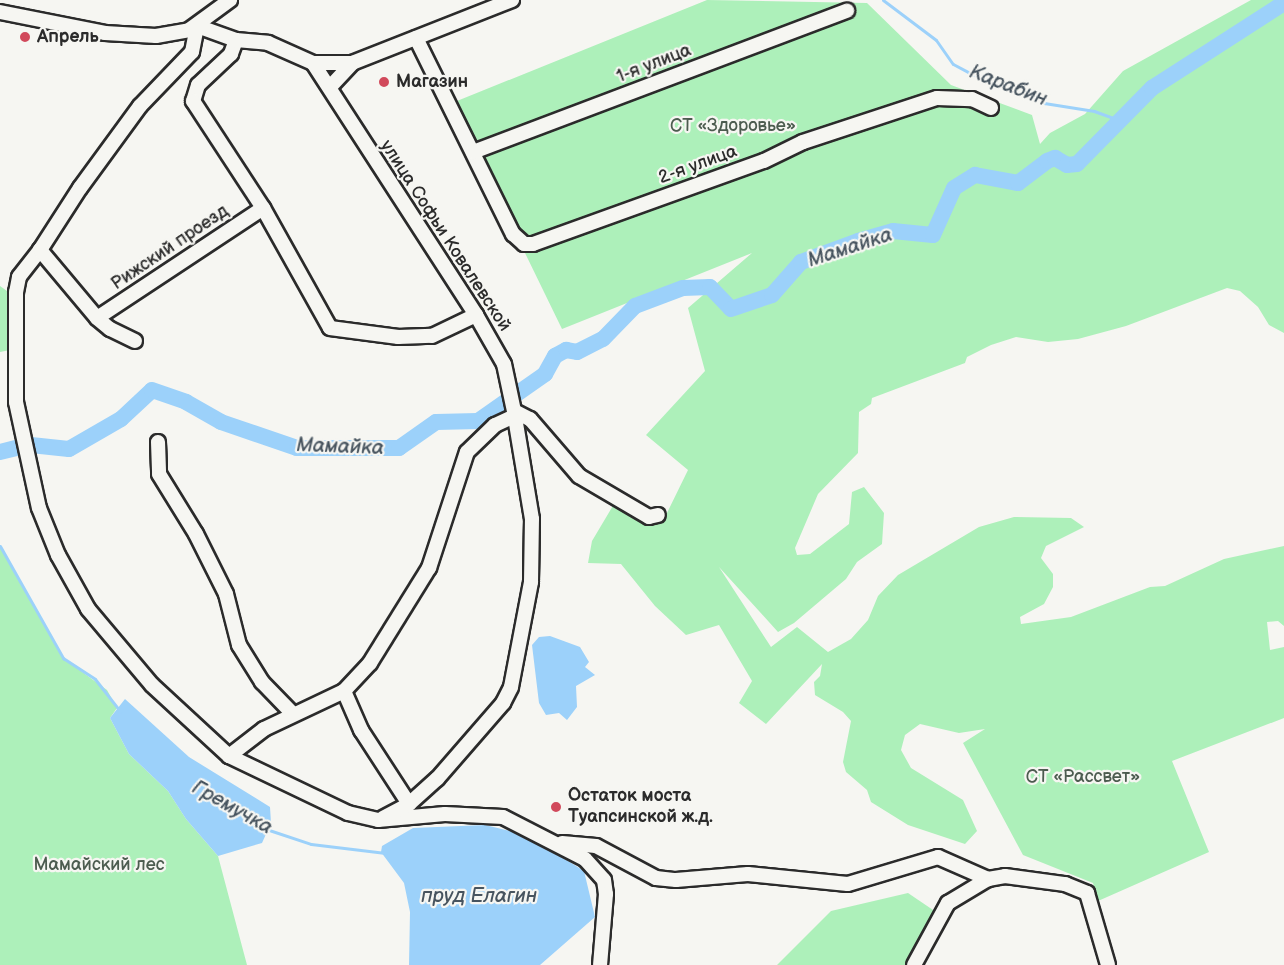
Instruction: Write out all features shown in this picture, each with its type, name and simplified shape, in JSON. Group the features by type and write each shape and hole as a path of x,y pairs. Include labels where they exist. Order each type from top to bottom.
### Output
{"street":[{"path":"0,12 105,33 143,36 172,35 196,26 230,0"},
{"path":"196,26 236,40 268,43 313,63 352,63 512,0"},
{"name":"1-я улица","path":"473,152 847,11"},
{"path":"196,26 192,51 140,106 19,277 16,292 16,402 39,508 58,555 88,609 152,685 229,756 348,813 378,820 479,813 503,817 558,843 585,859 604,880 605,916 600,965"},
{"path":"416,38 473,152"},
{"path":"236,40 231,54 198,85 193,101 262,208 330,328 398,338 432,336 476,315"},
{"name":"улица Софьи Ковалевской","path":"313,63 398,199 476,315 510,381 532,529 531,582 511,687 503,703 437,779 409,804 378,820"},
{"path":"330,87 352,63"},
{"name":"2-я улица","path":"473,152 519,242 533,244 764,161 803,142 937,98 972,99 991,108"},
{"name":"Рижский проезд","path":"97,318 262,208"},
{"path":"40,250 97,318 110,329 135,341"},
{"path":"229,756 292,713 344,691 370,663 429,568 467,452 513,411 530,419 579,476 649,517 658,515"},
{"path":"158,442 159,474 196,534 226,594 239,645 262,682 292,713"},
{"path":"344,691 361,730 409,804"},
{"path":"558,843 596,846 656,878 676,880 748,874 848,884 938,857 988,879 1035,878 1079,887 1087,893 1108,965"},
{"path":"914,965 948,903 988,879"}],"green space":[{"path":"707,0 867,3 951,85 1032,115 1040,144 1050,133 1085,114 1123,71 1251,0 1284,0 1284,333 1269,325 1258,307 1240,291 1227,288 1126,326 1078,339 1048,342 1016,337 991,345 967,357 965,363 872,398 871,404 859,412 858,453 818,494 795,548 797,555 810,554 849,524 852,492 864,487 884,513 882,544 857,562 846,579 794,623 778,632 719,567 771,647 797,627 828,652 851,639 868,620 878,596 898,575 979,527 1014,517 1071,518 1084,527 1046,546 1041,558 1053,574 1053,587 1044,604 1020,617 1021,624 1071,617 1150,587 1165,586 1224,559 1284,546 1284,626 1278,621 1267,622 1270,650 1284,647 1284,718 1172,761 1209,852 1098,901 1093,883 1023,855 963,743 985,729 959,733 920,724 905,735 901,750 911,768 963,800 977,831 965,844 908,825 871,802 867,790 846,772 843,762 851,721 843,712 815,695 814,682 820,676 822,664 766,724 739,703 752,681 719,625 686,635 655,606 621,564 588,563 592,541 614,504 645,520 666,515 688,470 646,435 705,371 688,308 752,253 562,329 452,103"},
{"path":"0,286 7,291 10,350 0,352"},
{"name":"Мамайский лес","path":"0,546 63,658 107,690 117,708 110,718 129,754 168,791 186,819 218,856 247,965 0,965"},
{"path":"908,893 936,912 907,965 777,965 831,911"}],"water":[{"path":"550,636 580,647 589,662 585,667 595,675 576,686 577,707 567,720 559,713 546,715 539,703 532,645 539,637"},
{"path":"125,699 189,757 270,807 271,823 262,843 218,856 186,819 168,791 129,754 110,718"},
{"name":"пруд Елагин","path":"485,825 527,835 584,871 595,917 540,965 409,965 410,912 404,883 381,852 382,846 413,828"}],"waterway":[{"name":"Карабин","path":"883,0 936,40 953,64 972,74 1044,103 1094,111 1121,121"},
{"name":"Мамайка","path":"31,445 69,449 121,419 152,390 186,402 221,422 297,448 399,448 436,422 478,421 545,374 555,356 566,350 577,352 603,339 635,306 683,288 710,287 731,309 772,295 801,262 858,241 893,231 933,235 954,188 975,175 1018,183 1047,161 1055,158 1067,165 1077,164 1152,88 1284,3"},
{"name":"Мамайка","path":"0,452 16,448"},
{"name":"Гремучка","path":"0,546 63,658 95,679 120,711"},
{"name":"Гремучка","path":"266,829 311,844 385,853"}],"place":[{"name":"Апрель","path":"25,37"},
{"name":"Магазин","path":"384,82"},
{"name":"Остаток моста Туапсинской ж.д.","path":"556,807"}],"park label":[{"name":"СТ «Здоровье»","path":"733,126"},
{"name":"СТ «Рассвет»","path":"1083,777"}]}
